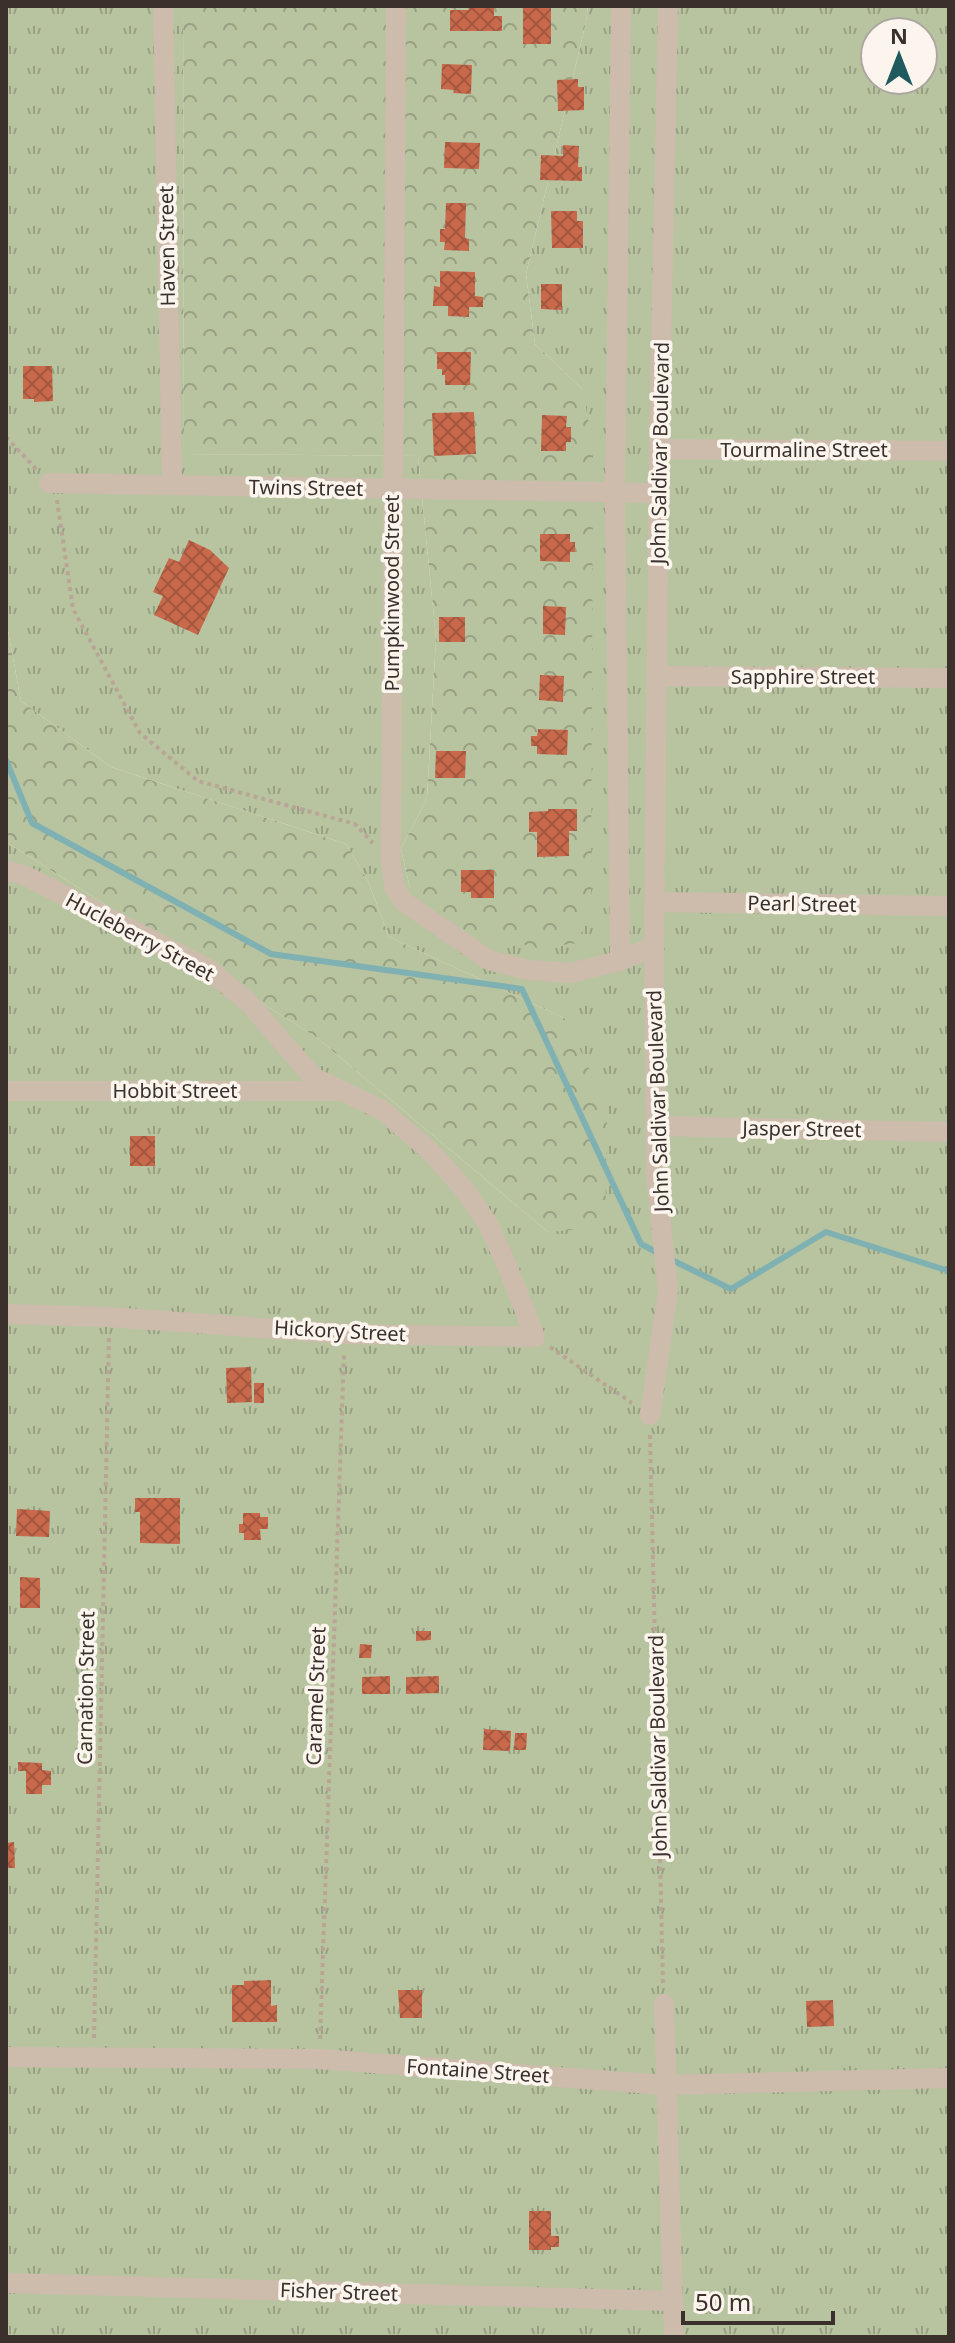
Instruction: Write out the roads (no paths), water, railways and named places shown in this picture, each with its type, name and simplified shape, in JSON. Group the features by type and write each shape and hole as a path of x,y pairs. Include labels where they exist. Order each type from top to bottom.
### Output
{"street":[{"name":"Haven Street","path":"163,6 172,486"},
{"name":"Pumpkinwood Street","path":"396,6 391,862 394,887 404,902 489,960 528,970 570,973 620,961 654,946"},
{"path":"620,961 615,492 621,6"},
{"name":"John Saldivar Boulevard","path":"650,1415 668,1291 656,1175 654,946 659,449 668,6"},
{"name":"Tourmaline Street","path":"659,449 949,451"},
{"name":"Twins Street","path":"49,483 659,493"},
{"name":"Sapphire Street","path":"657,676 949,678"},
{"name":"Hucleberry Street","path":"6,870 26,876 207,968 248,1002 313,1077 382,1110 429,1150 464,1189 493,1235 535,1337"},
{"name":"Pearl Street","path":"656,902 949,906"},
{"name":"Hobbit Street","path":"6,1091 345,1091"},
{"name":"Jasper Street","path":"656,1126 949,1132"},
{"name":"Hickory Street","path":"6,1314 110,1317 345,1334 535,1337"},
{"path":"664,2004 674,2337"},
{"name":"Fontaine Street","path":"6,2057 319,2059 666,2085 949,2078"},
{"name":"Fisher Street","path":"6,2283 672,2301"}],"waterway":[{"path":"6,760 32,823 271,954 522,989 641,1244 660,1254"},
{"path":"670,1259 731,1289 826,1232 949,1271"}]}
